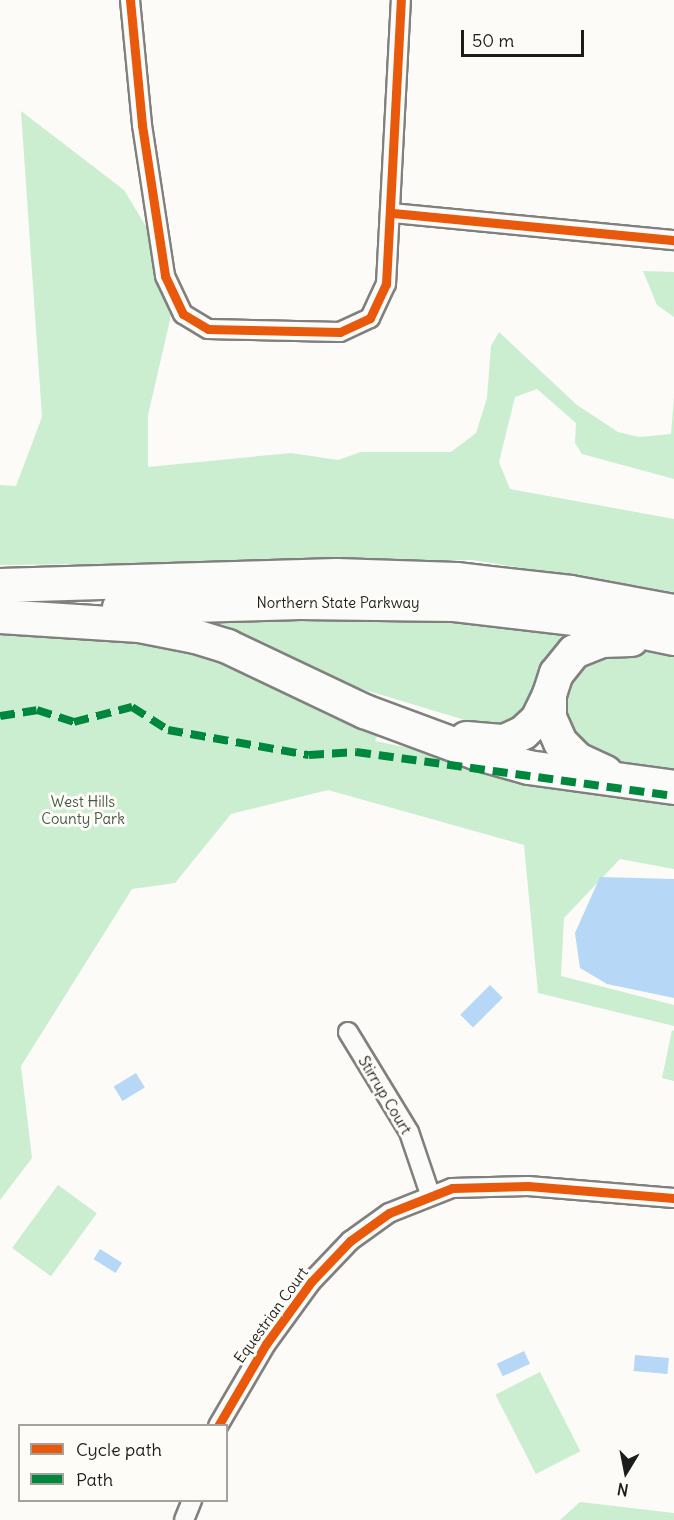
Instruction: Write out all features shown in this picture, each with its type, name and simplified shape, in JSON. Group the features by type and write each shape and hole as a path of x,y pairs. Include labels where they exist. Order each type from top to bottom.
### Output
{"highway":[{"name":"Northern State Parkway","path":"0,585 336,575 446,579 570,592 674,611"},
{"name":"Northern State Parkway","path":"0,611 300,602 454,604 582,619 674,638"},
{"path":"0,616 140,625 195,636 226,646 364,711 422,733 528,767 659,785"},
{"path":"422,733 504,741 523,732 537,719 564,661 587,644 627,639 674,643"},
{"path":"549,694 553,730 567,750 591,767 659,785"}],"street":[{"path":"130,0 142,125 165,276 183,314 208,329 340,332 370,318 386,284 392,213 400,0"},
{"path":"392,213 674,240"},
{"name":"Stirrup Court","path":"348,1032 409,1132 430,1194"},
{"name":"Equestrian Court","path":"219,1424 266,1344 311,1282 350,1241 389,1213 430,1194 452,1188 528,1185 674,1198"},
{"path":"184,1520 191,1502"}],"green space":[{"path":"21,111 124,190 179,281 148,415 148,467 291,453 338,460 361,452 451,452 476,433 487,398 491,346 499,332 577,405 618,432 639,437 671,434 674,397 674,479 582,454 575,443 576,423 537,389 515,397 499,462 510,489 674,519 674,592 472,560 0,565 0,485 16,486 42,417"},
{"path":"643,271 674,272 674,317 657,305"},
{"path":"424,613 589,631 538,703 498,730 352,686 327,687 184,617"},
{"name":"West Hills County Park","path":"0,628 180,638 382,724 375,741 638,795 674,799 674,869 620,859 564,918 561,976 674,1005 674,1026 538,993 524,845 328,790 231,814 175,883 132,889 21,1066 32,1158 0,1200"},
{"path":"629,648 674,655 674,770 591,759 566,741 559,679 578,658"},
{"path":"672,1030 674,1031 674,1081 662,1078"},
{"path":"58,1185 97,1213 51,1276 12,1248"},
{"path":"540,1372 580,1451 536,1474 495,1395"},
{"path":"580,1502 674,1513 674,1520 560,1520"}],"water":[{"path":"600,877 674,879 674,998 607,984 580,968 575,933"},
{"path":"490,985 503,998 473,1027 460,1015"},
{"path":"136,1073 145,1088 122,1101 114,1086"},
{"path":"100,1249 122,1263 116,1273 94,1259"},
{"path":"524,1351 530,1364 503,1376 497,1364"},
{"path":"635,1355 669,1358 667,1374 634,1371"}],"marked path":[{"path":"0,716 37,710 74,722 132,707 168,730 309,755 356,752 674,796"}],"cycle path":[{"path":"130,0 142,125 165,276 183,314 208,329 340,332 370,318 386,284 401,0"},
{"path":"392,213 674,240"},
{"path":"219,1424 266,1344 311,1282 350,1241 389,1213 452,1188 528,1186 674,1198"}]}
